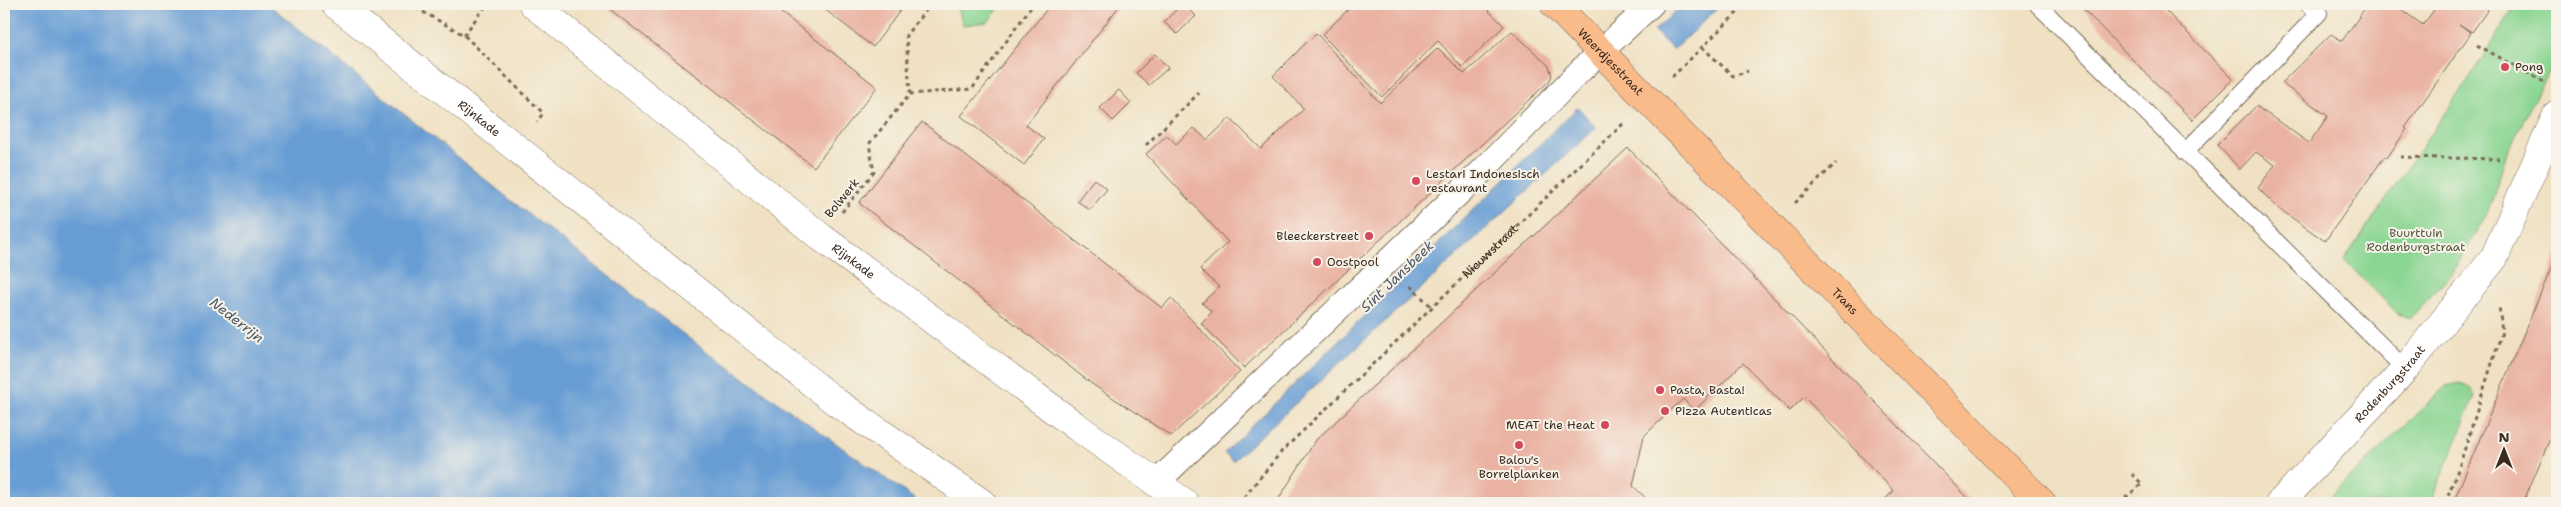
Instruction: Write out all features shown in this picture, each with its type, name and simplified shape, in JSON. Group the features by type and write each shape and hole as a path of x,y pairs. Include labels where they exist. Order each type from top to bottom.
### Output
{"main road":[{"name":"Weerdjesstraat","path":"1554,4 1647,100"},
{"name":"Trans","path":"1647,100 2042,503"}],"street":[{"name":"Rijnkade","path":"335,4 836,402 982,503"},
{"name":"Rijnkade","path":"533,4 822,238 1185,503"},
{"path":"1156,483 1484,170 1600,52 1652,4"},
{"name":"Rodenburgstraat","path":"2280,503 2405,369 2494,258 2557,114"}],"lane":[{"path":"2037,4 2405,369"},
{"path":"2185,152 2319,13 2308,4"}],"path":[{"path":"408,4 464,35 543,113"},
{"path":"464,35 487,4"},
{"path":"931,4 906,35 910,94 972,89 1034,4"},
{"name":"Nieuwstraat","path":"1239,503 1282,451 1746,4"},
{"path":"2476,45 2549,86"},
{"path":"1702,47 1732,76 1748,71"},
{"path":"1146,145 1200,93"},
{"name":"Bolwerk","path":"822,238 874,172 869,144 910,94"},
{"path":"2400,157 2537,160"},
{"path":"1789,208 1836,164"},
{"path":"2445,503 2460,467 2502,332 2494,258"},
{"path":"1418,294 1433,307"},
{"path":"2119,503 2142,484 2130,472"}],"green space":[{"path":"957,4 1002,4 988,22 963,25"},
{"name":"Buurttuin Rodenburgstraat","path":"2516,4 2557,4 2557,54 2507,153 2489,210 2452,274 2410,318 2398,314 2344,260 2472,74"},
{"path":"2459,383 2471,389 2475,396 2430,503 2323,503 2446,386"}],"water":[{"name":"Nederrijn","path":"4,4 268,4 508,198 695,343 920,503 4,503"},
{"path":"1684,4 1722,4 1673,50 1654,31"},
{"path":"1578,107 1596,128 1233,461 1224,453"}],"building":[{"path":"603,4 770,4 877,87 814,167"},
{"path":"818,4 905,4 873,47"},
{"path":"1051,4 1121,4 1026,125 1044,139 1024,165 961,116"},
{"path":"1182,4 1196,16 1177,34 1164,22"},
{"path":"1354,4 1482,4 1504,26 1462,67 1438,41 1382,97 1322,35"},
{"path":"2078,4 2159,4 2233,79 2192,120"},
{"path":"2368,4 2393,4 2423,25 2436,7 2431,4 2492,4 2472,32 2459,24 2471,33 2405,128 2407,129 2387,158 2385,156 2325,241 2278,208 2258,188 2275,165 2256,152 2240,169 2217,145 2256,106 2309,143 2328,116 2281,83 2331,34 2342,41"},
{"path":"1512,31 1549,66 1552,76 1549,81 1244,368 1201,323 1212,312 1202,303 1219,287 1200,269 1228,242 1146,154 1167,135 1176,144 1194,128 1207,140 1230,118 1261,149 1304,109 1273,76 1316,33 1380,103 1438,48 1464,74"},
{"path":"1155,54 1168,68 1149,85 1136,73"},
{"path":"1119,90 1131,103 1113,121 1100,108"},
{"path":"922,122 1162,308 1171,298 1240,372 1171,436 1092,384 859,203"},
{"path":"1628,148 1973,503 1881,503 1894,491 1804,397 1790,411 1743,363 1694,411 1683,399 1644,436 1633,486 1651,503 1600,503 1601,499 1598,503 1276,503 1316,440"},
{"path":"1094,179 1107,189 1090,210 1077,201"},
{"path":"2557,254 2557,422 2523,503 2453,503"}],"place":[{"name":"Pong","path":"2505,67"},
{"name":"Lestari Indonesisch restaurant","path":"1416,181"},
{"name":"Bleeckerstreet","path":"1369,236"},
{"name":"Oostpool","path":"1317,262"},
{"name":"Pasta, Basta!","path":"1660,390"},
{"name":"Pizza Autenticas","path":"1665,411"},
{"name":"MEAT the Heat","path":"1605,425"},
{"name":"Balou's Borrelplanken","path":"1519,445"}],"water label":[{"name":"Sint Jansbeek","path":"1397,276"}]}
